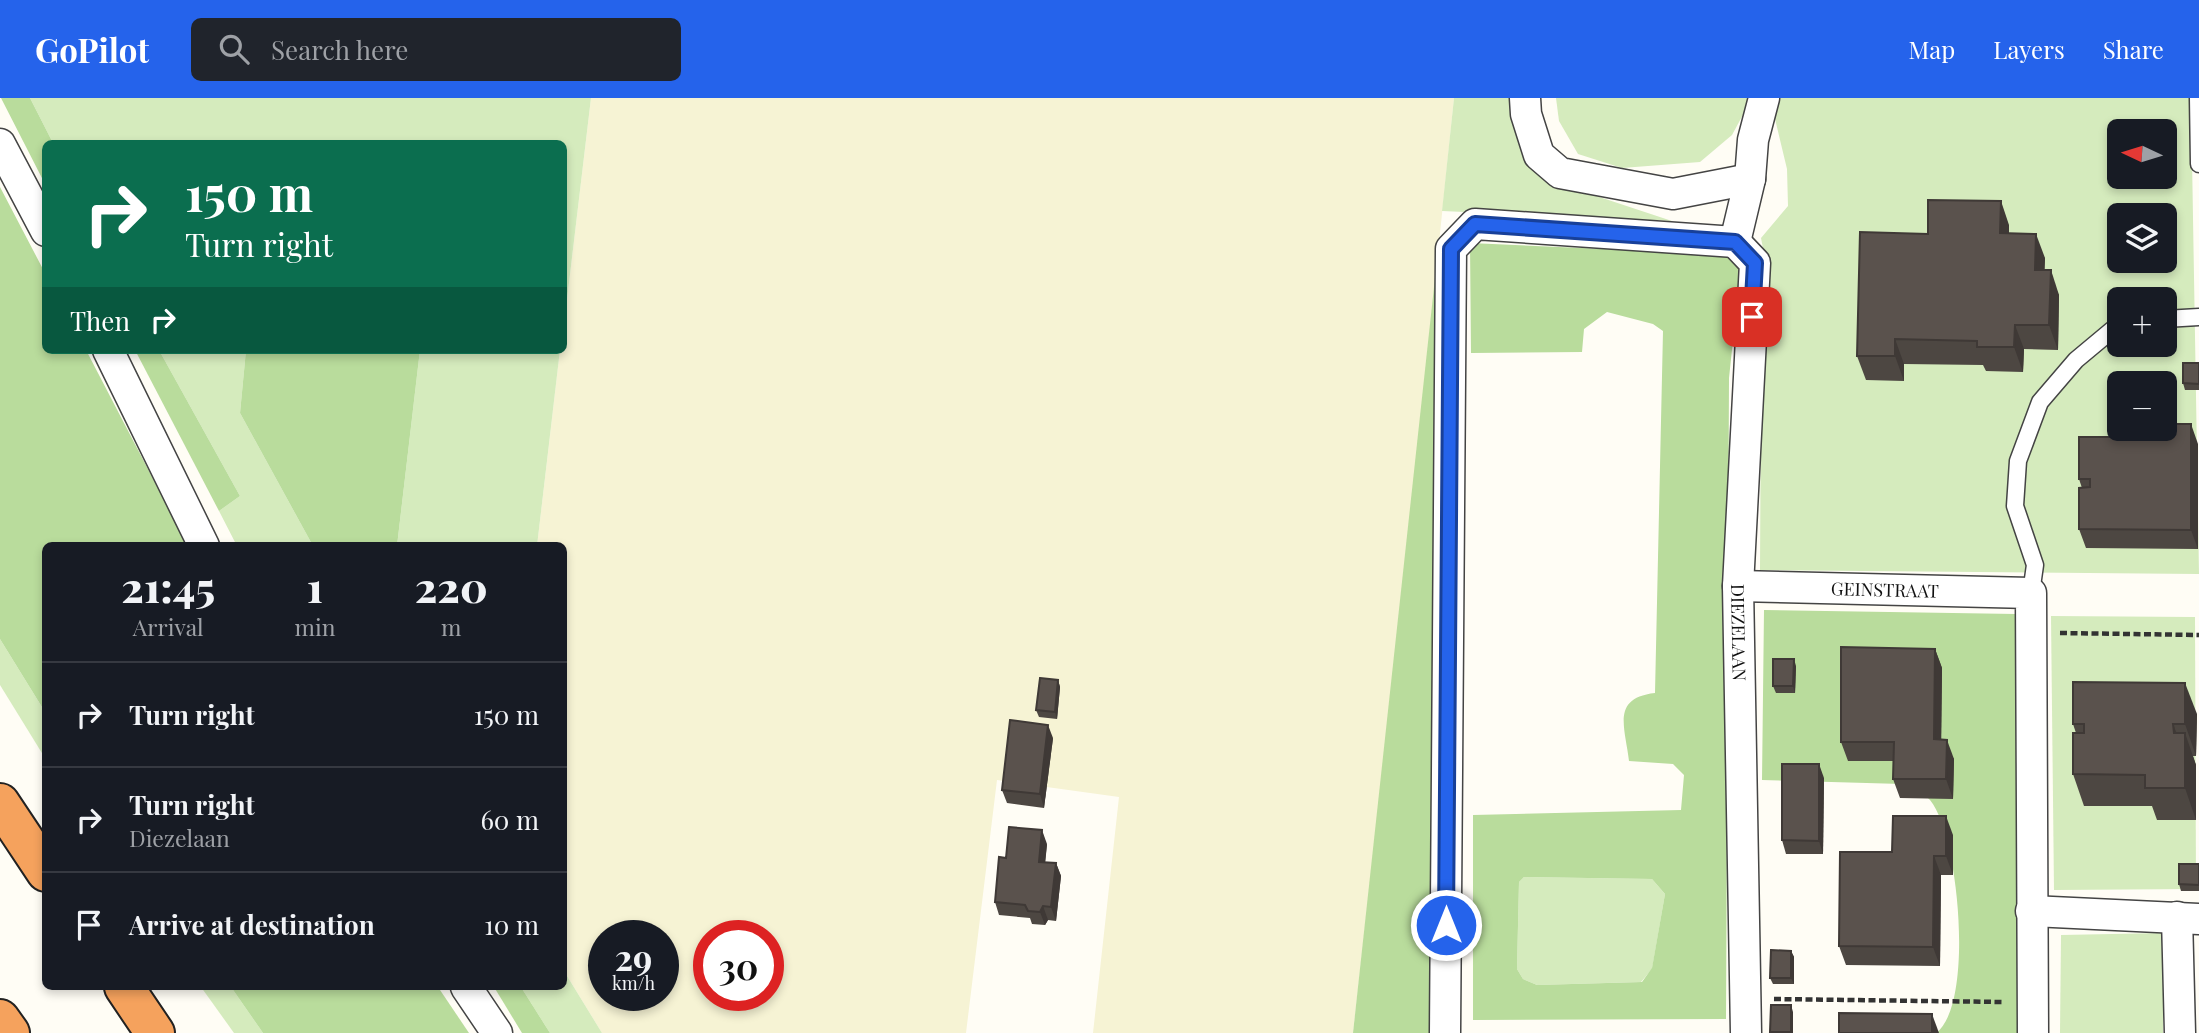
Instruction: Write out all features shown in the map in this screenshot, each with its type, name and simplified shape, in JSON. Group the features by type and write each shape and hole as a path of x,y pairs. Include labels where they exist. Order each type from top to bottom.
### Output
{"highway":[{"path":"0,803 42,866"},
{"path":"126,990 155,1033"},
{"path":"0,1019 10,1033"}],"street":[{"path":"1525,98 1526,114 1539,155 1560,173 1673,194 1750,179"},
{"path":"1445,1033 1451,249 1475,224 1735,242 1750,179 1753,139 1764,98"},
{"path":"0,144 42,223"},
{"name":"DIEZELAAN","path":"1735,242 1755,263 1738,586 1746,1033"},
{"path":"110,354 202,542"},
{"name":"GEINSTRAAT","path":"1738,586 2031,593"},
{"path":"2031,593 2033,1033"},
{"path":"2031,911 2188,918 2180,1033"},
{"path":"468,990 497,1033"}],"lane":[{"path":"2198,98 2199,164"},
{"path":"2177,318 2199,317"},
{"path":"2031,593 2035,565 2015,506 2018,461 2040,402 2076,360 2107,337"}],"path":[{"path":"2031,633 2199,635"},
{"path":"1746,999 2032,1002"}],"shaded area":[{"path":"591,98 1454,98 1406,562 1353,1033 1093,1033 1119,797 997,780 966,1033 602,1033 589,1011 679,1011 679,920 588,920 588,1010 567,976 567,542 537,542 560,354 567,354 567,300"}],"green space":[{"path":"1,98 30,98 51,140 42,140 42,178"},
{"path":"30,98 591,98 567,300 567,140 51,140"},
{"path":"1454,98 1521,98 1554,182 1672,221 1442,211"},
{"path":"1556,98 1752,98 1732,135 1700,162 1622,168 1578,154 1559,121"},
{"path":"1770,98 2191,98 2199,574 1760,570 1761,380 1770,285 1761,238 1788,206 1787,169"},
{"path":"0,187 42,267 42,354 88,354 186,542 42,542 42,707 0,639"},
{"path":"1439,241 1434,1033 1353,1033"},
{"path":"1470,243 1742,255 1729,378 1726,1019 1473,1020 1473,815 1681,810 1684,775 1673,764 1629,761 1624,726 1626,708 1632,701 1655,693 1663,331 1653,324 1607,312 1584,329 1582,352 1471,353","holes":["1524,877 1652,879 1665,894 1652,968 1642,982 1537,985 1523,979 1517,969 1519,882"]},
{"path":"137,354 161,354 240,496 219,511"},
{"path":"161,354 246,354 240,413 311,542 235,542 219,511 240,496"},
{"path":"246,354 420,354 397,542 311,542 240,413"},
{"path":"420,354 560,354 537,542 397,542"},
{"path":"1764,610 2016,614 2019,1033 1936,1033 1948,1016 1956,990 1958,919 1949,847 1940,819 1927,797 1902,784 1762,780"},
{"path":"2051,616 2195,617 2196,889 2054,890"},
{"path":"0,639 42,707 42,753 0,685"},
{"path":"1524,877 1652,879 1665,894 1652,969 1641,982 1537,985 1523,979 1517,969 1519,882"},
{"path":"2163,933 2163,1033 2060,1033 2061,935"},
{"path":"567,976 602,1033 550,1033 523,990 567,990"},
{"path":"203,990 233,990 263,1033 234,1033"},
{"path":"233,990 440,990 469,1033 263,1033"},
{"path":"496,990 523,990 550,1033 522,1033"}],"building":[{"path":"1928,200 2001,201 2000,233 2036,234 2035,270 2051,270 2049,325 2015,325 2014,347 1977,347 1977,341 1895,339 1895,356 1857,356 1860,232 1928,234"},
{"path":"2183,363 2199,363 2199,384 2183,383"},
{"path":"2177,424 2191,424 2191,530 2079,529 2079,488 2090,487 2090,479 2079,479 2079,437 2107,437 2107,441 2177,441"},
{"path":"1841,647 1935,649 1934,739 1947,740 1946,779 1893,779 1894,742 1841,742"},
{"path":"1773,659 1794,659 1793,686 1773,686"},
{"path":"1040,678 1058,680 1055,712 1036,710"},
{"path":"2073,682 2185,683 2185,724 2173,724 2174,733 2185,733 2185,788 2145,788 2145,775 2073,774 2073,733 2084,733 2084,724 2073,724"},
{"path":"1010,720 1048,725 1040,794 1002,790"},
{"path":"1782,764 1819,764 1819,841 1782,840"},
{"path":"1893,816 1946,816 1946,856 1934,856 1933,947 1839,946 1840,852 1892,852"},
{"path":"1009,827 1042,830 1039,862 1056,863 1051,907 1043,906 1040,912 1028,911 1025,905 995,902 999,857 1006,858"},
{"path":"2179,864 2199,864 2199,885 2179,884"},
{"path":"1771,950 1791,951 1791,978 1770,978"},
{"path":"1771,1005 1791,1005 1791,1032 1770,1032"},
{"path":"1839,1013 1932,1014 1932,1033 1839,1033"}],"route":[{"path":"1446,925 1451,249 1475,224 1735,242 1755,263 1752,317"}]}
